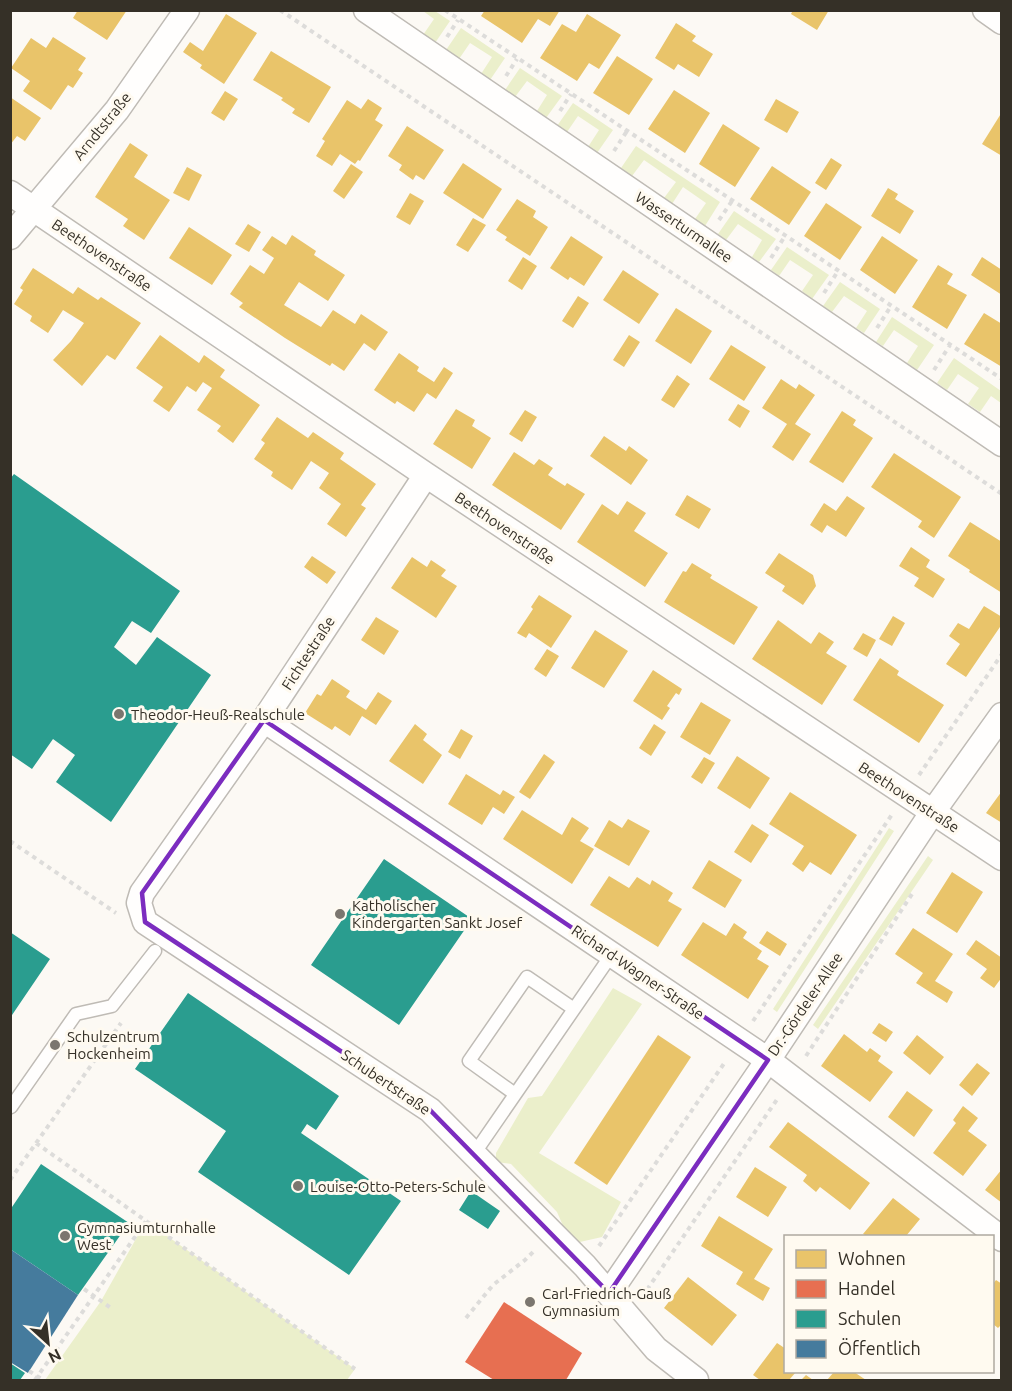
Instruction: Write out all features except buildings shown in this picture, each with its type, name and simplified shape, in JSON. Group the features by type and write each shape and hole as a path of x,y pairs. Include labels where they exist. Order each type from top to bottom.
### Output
{"street":[{"name":"Arndtstraße","path":"10,237 117,110 186,10"},
{"name":"Wasserturmallee","path":"366,10 1002,444"},
{"path":"985,10 1002,21"},
{"name":"Beethovenstraße","path":"10,193 426,475 1002,858"},
{"name":"Fichtestraße","path":"145,922 140,903 142,893 264,720 426,475"},
{"name":"Dr.-Gördeler-Allee","path":"609,1293 768,1060 932,813 1002,716"},
{"name":"Richard-Wagner-Straße","path":"264,720 768,1060 1002,1239"},
{"name":"Schubertstraße","path":"145,922 430,1110 585,1266 656,1349 696,1380"}],"lane":[{"path":"11,1107 76,1014 112,1006 155,951"},
{"path":"474,1154 612,954"},
{"path":"515,1095 469,1061 527,977 574,1009"}],"path":[{"path":"280,10 1002,494"},
{"path":"445,10 1002,379"},
{"path":"585,1266 1002,654"},
{"path":"10,840 117,914 145,922"},
{"path":"628,1317 791,1078 916,888"},
{"path":"10,1180 122,1022"},
{"path":"36,1143 355,1369"},
{"path":"36,1379 146,1221"},
{"path":"466,1318 493,1285 525,1260 551,1233"},
{"path":"84,1289 111,1308"},
{"path":"29,1371 36,1379 43,1380"}],"highlighted area":[{"path":"264,720 768,1060 609,1293 430,1110 145,922 142,893"}],"green space":[{"path":"423,11 435,11 450,21 435,43 423,35 434,19"},
{"path":"461,28 505,58 490,80 481,74 492,57 470,43 459,59 446,50"},
{"path":"520,68 562,96 546,118 537,111 547,95 527,81 515,97 505,90"},
{"path":"573,103 613,130 597,153 588,147 599,130 578,116 567,132 557,126"},
{"path":"636,146 720,202 705,226 695,219 706,203 683,187 672,204 664,198 676,182 644,160 632,176 621,168"},
{"path":"734,211 776,239 759,262 752,257 762,240 738,224 726,240 718,234"},
{"path":"787,247 829,275 812,299 802,291 813,275 790,260 779,276 771,270"},
{"path":"840,282 880,309 864,333 856,328 867,311 844,296 832,312 823,306"},
{"path":"892,317 934,345 917,370 907,363 918,346 894,330 883,346 876,342"},
{"path":"954,358 1001,391 1001,403 991,396 980,412 968,404 979,388 958,374 947,390 937,383"},
{"path":"889,828 894,831 777,1012 773,1009"},
{"path":"928,856 933,860 818,1029 813,1025"},
{"path":"613,988 642,1004 539,1153 621,1202 602,1237 571,1244 557,1212 511,1164 496,1162 496,1153 528,1098 542,1096"},
{"path":"146,1221 355,1369 347,1380 45,1380 101,1301"}],"place":[{"name":"Theodor-Heuß-Realschule","path":"119,714"},
{"name":"Katholischer Kindergarten Sankt Josef","path":"340,914"},
{"name":"Schulzentrum Hockenheim","path":"55,1045"},
{"name":"Louise-Otto-Peters-Schule","path":"298,1186"},
{"name":"Gymnasiumturnhalle West","path":"65,1236"},
{"name":"Carl-Friedrich-Gauß Gymnasium","path":"530,1302"}]}
